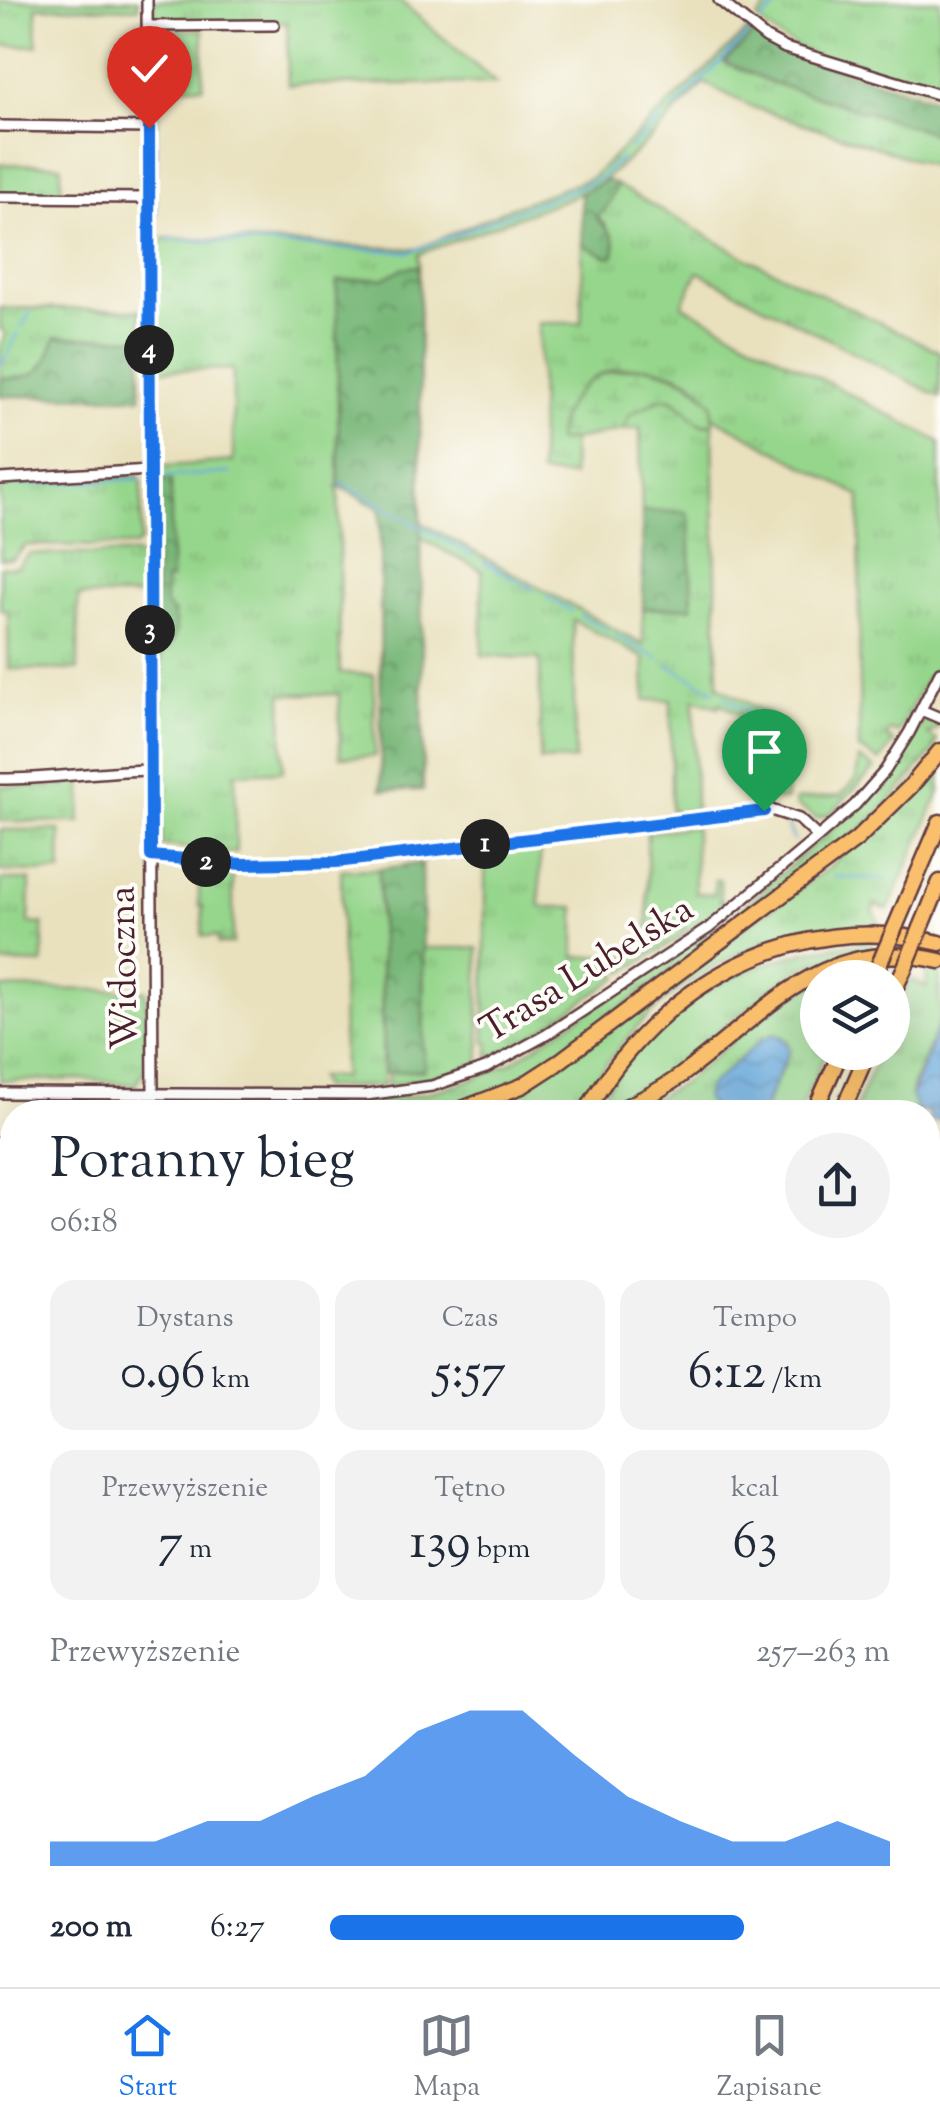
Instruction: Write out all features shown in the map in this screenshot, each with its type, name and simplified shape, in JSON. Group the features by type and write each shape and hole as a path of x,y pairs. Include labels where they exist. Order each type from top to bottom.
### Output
{"highway":[{"path":"485,1100 522,1086 641,1002 857,839 940,751"},
{"path":"881,960 940,822"},
{"path":"908,960 940,882"},
{"path":"593,1100 611,1071 652,1024 692,990 737,965 794,944 827,938 873,936 940,944"},
{"path":"637,1100 674,1081 774,998 828,968 877,956 940,961"},
{"path":"819,1100 832,1070"},
{"path":"847,1100 860,1070"}],"street":[{"name":"Widoczna","path":"147,0 154,1094"},
{"path":"719,0 766,38 785,48 940,95"},
{"path":"148,26 274,26"},
{"path":"0,126 149,128"},
{"path":"0,197 149,198"},
{"path":"0,479 150,470"},
{"name":"Trasa Lubelska","path":"0,1093 376,1094 432,1086 486,1068 536,1041 708,928 818,837 884,771 940,672"},
{"path":"921,710 940,718"},
{"path":"0,779 51,780 78,773 150,770"},
{"path":"151,856 242,864 336,862 771,810 800,819 818,837"}],"green space":[{"path":"0,0 138,0 138,8 36,7 37,46 0,45"},
{"path":"154,0 399,0 496,83 288,85 287,22 154,22"},
{"path":"774,0 940,0 940,90 843,65 795,46 757,19"},
{"path":"157,30 203,30 203,86 158,86"},
{"path":"748,30 754,34 725,62 940,135 940,168 755,108 704,83 654,136 595,188 419,254 419,266 403,268 385,278 337,282 340,673 374,675 375,756 340,757 339,694 282,694 283,771 235,773 236,853 161,845 161,653 168,648 174,614 165,604 165,580 170,579 171,481 155,481 155,467 233,461 233,369 157,370 156,244 165,238 418,249 591,178"},
{"path":"754,34 801,57 940,101 940,135 773,83 724,62"},
{"path":"0,164 61,165 61,195 0,194"},
{"path":"607,180 617,185 597,218 615,242 614,255 608,257 583,245 581,193"},
{"path":"617,185 743,256 940,352 940,397 698,272 682,305 940,442 940,660 898,733 891,730 886,736 894,742 880,761 859,749 860,496 713,417 709,401 699,388 687,379 654,368 619,369 592,381 567,409 558,429 558,441 573,441 572,476 540,474 539,323 581,323 583,245 591,247 606,225 597,217"},
{"path":"419,266 423,790 381,790 380,509 339,486 337,281 385,278 403,268"},
{"path":"0,308 141,310 141,338 56,337 38,371 0,379 0,345 6,334 0,328"},
{"path":"56,337 141,338 141,397 0,396 0,379 38,371"},
{"path":"647,367 674,375 698,389 712,403 713,424 697,422 674,400 662,399 630,414 623,430 557,441 566,409 587,383 611,372"},
{"path":"663,398 673,400 701,425 713,424 718,686 785,724 786,800 776,800 763,729 720,703 718,707 694,699 695,810 671,812 671,700 645,700 644,658 573,620 575,760 540,761 540,659 482,655 482,571 421,538 420,522 643,645 643,609 692,607 686,512 642,511 640,428 623,430 630,413"},
{"path":"138,475 142,483 141,540 136,546 26,545 13,559 0,559 0,482"},
{"path":"155,481 171,481 171,579 165,580 165,603 176,630 172,643 161,654 162,830 156,830"},
{"path":"642,511 686,512 689,516 692,607 643,609"},
{"path":"29,554 136,554 142,560 141,596 78,596 78,670 9,669 8,611 0,610 0,567 17,567"},
{"path":"940,722 940,727 928,734 937,741 935,749 862,828 533,1074 478,1100 377,1100 448,1087 509,1064 735,914 862,803 921,725"},
{"path":"940,757 940,792 888,910 874,904 881,925 833,927 787,936 743,952 702,974 630,1034 584,1100 498,1100 830,867"},
{"path":"859,759 875,768 829,815 816,818 796,805 795,800 840,796 856,779"},
{"path":"83,777 80,822 0,821 0,786 63,786"},
{"path":"695,826 695,893 714,894 715,880 720,880 720,901 723,900 724,907 688,933 684,927 680,929 684,935 624,972 617,961 648,946 647,833"},
{"path":"0,830 60,830 61,872 0,871"},
{"path":"540,847 540,907 575,907 575,957 608,956 608,964 619,977 519,1045 489,1058 489,1042 485,1042 485,854"},
{"path":"422,863 424,1070 384,1073 379,869"},
{"path":"195,867 233,875 233,944 218,944 218,937 202,936 203,906 199,906"},
{"path":"379,869 383,1086 322,1088 318,1077 343,1077 341,870"},
{"path":"0,880 30,880 29,923 43,924 43,964 0,963"},
{"path":"873,942 868,952 800,960 800,969 653,1082 618,1100 599,1100 637,1048 687,1004 744,972 807,952"},
{"path":"423,948 478,948 480,1062 389,1086 387,1073 424,1070"},
{"path":"926,967 940,969 940,1021 912,1087 913,1100 859,1100 872,1070 910,1070 910,980 927,987"},
{"path":"0,988 146,991 146,1068 135,1085 81,1079 0,1081"},
{"path":"800,992 800,1070 818,1070 804,1100 768,1100 788,1056 788,1042 718,1100 651,1100 683,1083 761,1017"}],"water":[{"path":"940,1021 940,1100 913,1100"},
{"path":"773,1034 784,1038 790,1049 767,1100 706,1100 707,1088"}],"waterway":[{"path":"761,22 783,0"},
{"path":"155,34 156,73"},
{"path":"674,109 748,34"},
{"path":"156,172 157,106"},
{"path":"629,149 662,119"},
{"path":"168,239 410,252 597,180 621,158"},
{"path":"156,195 157,215"},
{"path":"22,326 30,313"},
{"path":"0,367 18,334"},
{"path":"158,477 230,473"},
{"path":"0,486 141,479"},
{"path":"340,482 473,556"},
{"path":"484,562 534,590"},
{"path":"546,597 571,611"},
{"path":"580,615 608,631"},
{"path":"616,636 659,659"},
{"path":"667,664 714,691"},
{"path":"724,697 771,725 771,745"},
{"path":"787,823 794,841"},
{"path":"835,877 885,879"}],"route":[{"path":"149,128 151,856 242,864 336,862 764,811"}]}
